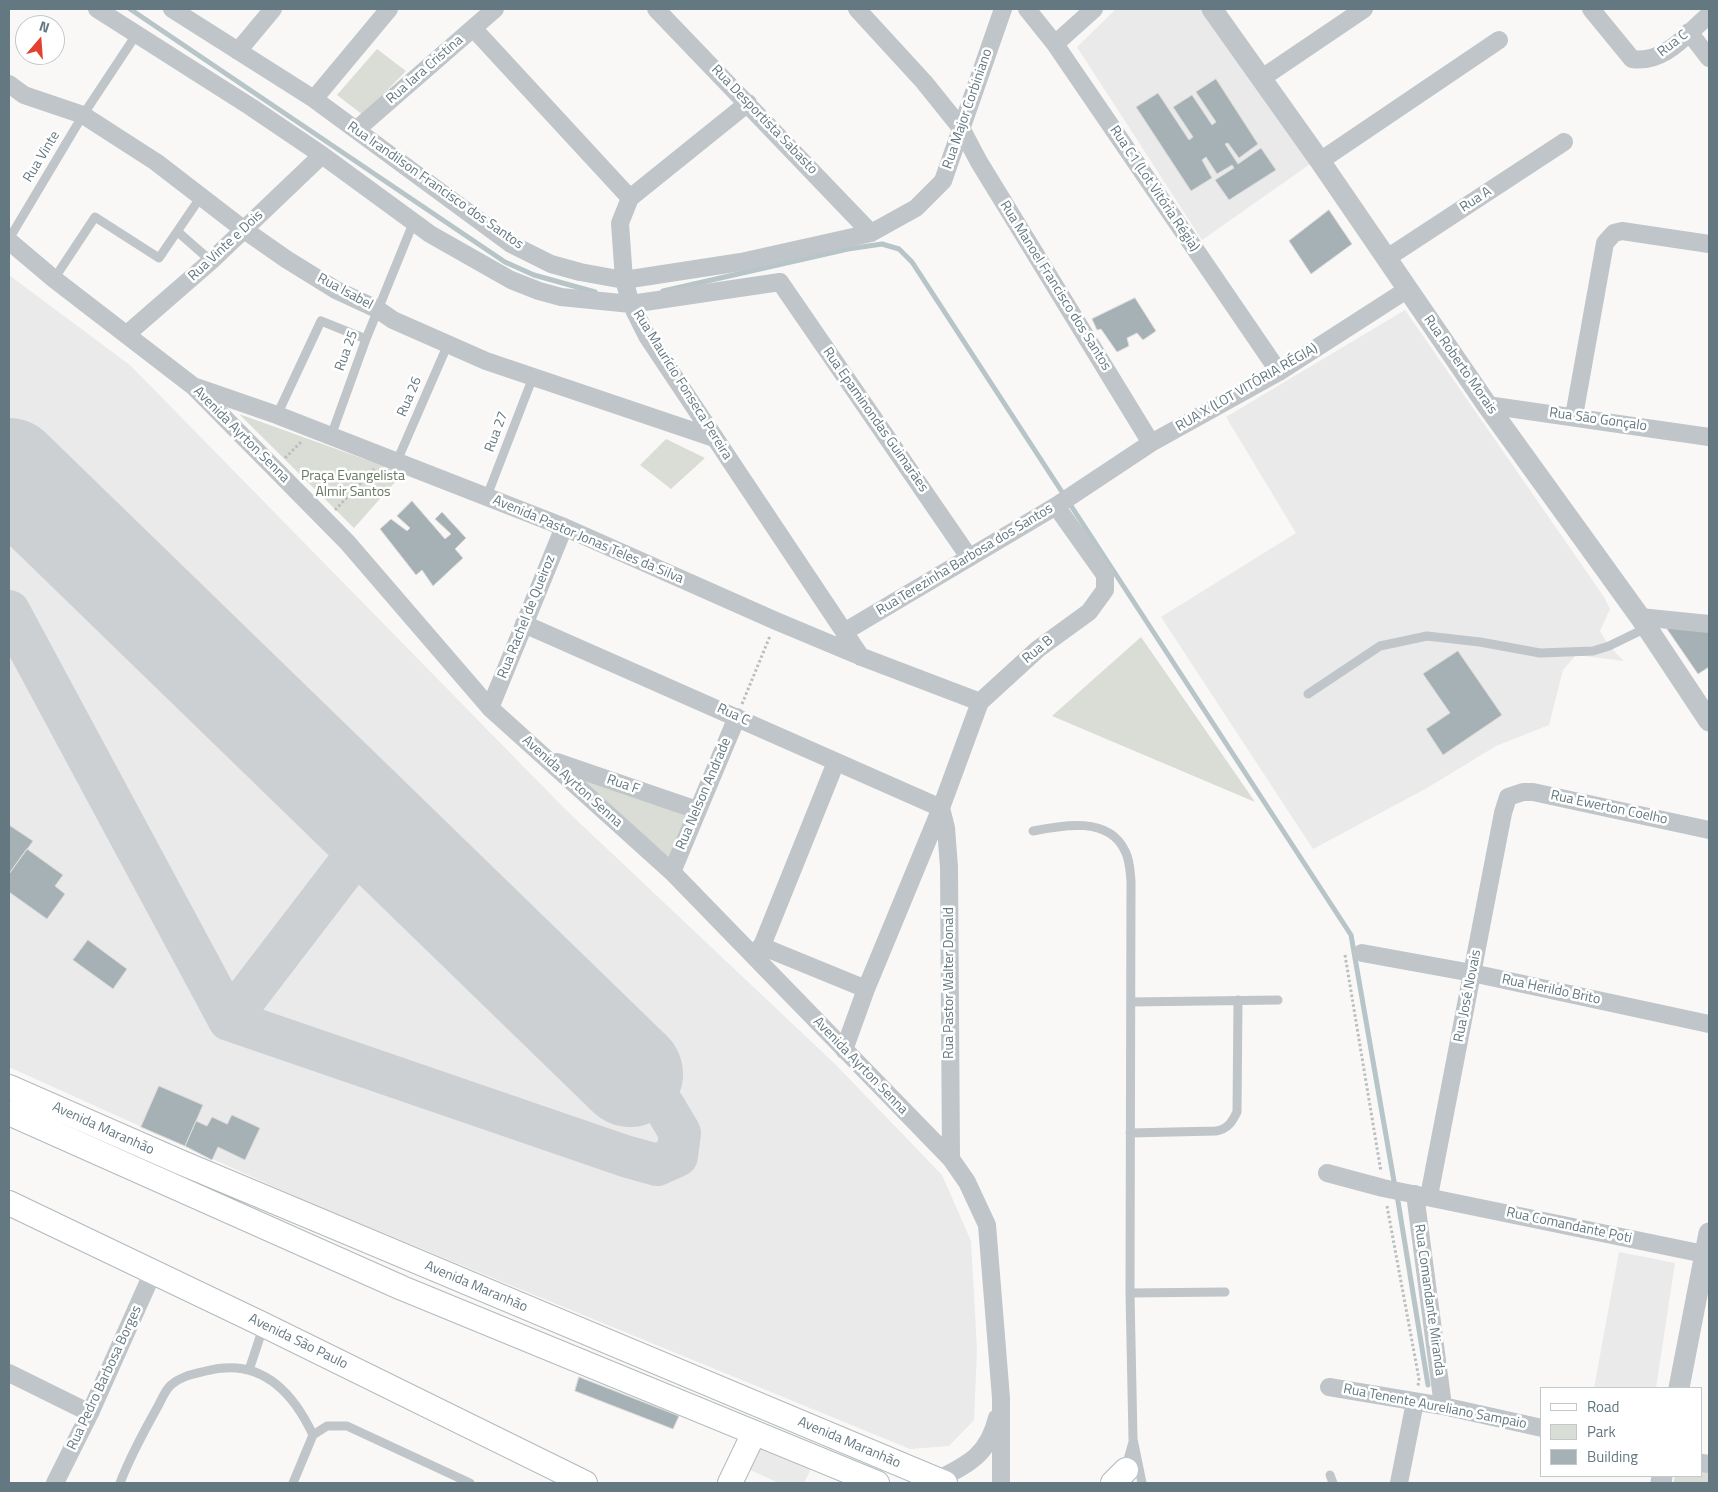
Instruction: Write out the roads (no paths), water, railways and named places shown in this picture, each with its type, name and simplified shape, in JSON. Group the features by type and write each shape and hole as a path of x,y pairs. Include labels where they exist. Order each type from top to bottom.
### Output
{"main road":[{"name":"Avenida Maranhão","path":"9,1087 188,1166 941,1482"},
{"name":"Avenida Maranhão","path":"9,1113 444,1305 877,1483"},
{"name":"Avenida São Paulo","path":"9,1203 264,1325 585,1483"},
{"path":"444,1305 454,1278"},
{"path":"730,1483 754,1433"}],"street":[{"path":"97,9 251,106 414,221 487,267 539,291 561,297 631,304"},
{"name":"Rua Irandilson Francisco dos Santos","path":"172,9 314,99 511,244 551,264 580,272 624,280 741,262 871,233"},
{"path":"238,51 273,9"},
{"path":"314,99 389,9"},
{"name":"Rua Iara Cristina","path":"356,130 495,9"},
{"name":"Rua Desportista Sabasto","path":"656,9 871,233"},
{"name":"Rua Manoel Francisco dos Santos","path":"857,9 924,82 961,128 988,176 1152,443"},
{"name":"Rua Major Corbiniano","path":"871,233 916,208 932,195 943,181 952,161 961,128 1003,9"},
{"name":"Rua C1 (Lot Vitória Régia)","path":"1027,9 1055,44 1280,372"},
{"path":"1055,44 1094,9"},
{"name":"Rua Roberto Morais","path":"1212,9 1320,161 1487,405 1643,623 1709,721"},
{"path":"1262,78 1364,9"},
{"name":"Rua C","path":"1591,9 1632,59 1649,60 1662,55 1709,15"},
{"path":"473,28 630,198"},
{"path":"1689,32 1709,58"},
{"path":"1320,161 1499,40"},
{"name":"Rua Isabel","path":"9,84 24,95 83,115 156,162 202,195 243,229 336,290 393,320 533,377 714,438"},
{"name":"Rua Maurício Fonseca Pereira","path":"748,103 630,198 620,223 624,280 631,304 647,336 862,657"},
{"name":"Rua A","path":"1387,258 1564,142"},
{"name":"Rua Vinte e Dois","path":"128,334 211,262 243,229 322,155"},
{"path":"1574,416 1605,243 1614,233 1622,231 1709,244"},
{"name":"Avenida Ayrton Senna","path":"9,240 54,279 128,334 193,386 326,520 490,708 549,759 759,952 844,1050 951,1159 967,1182 987,1225 1001,1398 1001,1483"},
{"name":"Rua Epaminondas Guimarães","path":"631,304 780,282 969,557"},
{"name":"RUA X (LOT VITÓRIA RÉGIA)","path":"1086,487 1152,443 1280,372 1408,289"},
{"name":"Avenida Pastor Jonas Teles da Silva","path":"193,386 277,415 564,526 776,621 862,657 980,702"},
{"name":"Rua São Gonçalo","path":"1487,405 1574,416 1709,437"},
{"name":"Rua Terezinha Barbosa dos Santos","path":"844,632 1086,487"},
{"name":"Rua B","path":"844,1050 866,989 941,808 980,702 1038,649 1089,612 1105,590 1105,575 1056,506"},
{"name":"Rua Rachel de Queiroz","path":"490,708 564,526"},
{"path":"1643,623 1709,624"},
{"name":"Rua C","path":"524,624 941,808"},
{"name":"Rua Nelson Andrade","path":"672,872 737,717"},
{"name":"Rua F","path":"549,759 698,810"},
{"path":"836,762 759,952 866,989"},
{"name":"Rua Ewerton Coelho","path":"1508,797 1523,792 1539,793 1709,830"},
{"name":"Rua José Novais","path":"1422,1195 1472,973 1508,797"},
{"name":"Rua Pastor Walter Donald","path":"941,808 946,828 949,867 951,1159"},
{"name":"Rua Herildo Brito","path":"1362,953 1472,973 1709,1024"},
{"name":"Rua Comandante Poti","path":"1327,1173 1384,1188 1707,1254"},
{"name":"Rua Comandante Miranda","path":"1422,1195 1443,1406"},
{"path":"1679,1387 1707,1254 1709,1233"},
{"name":"Rua Pedro Barbosa Borges","path":"56,1483 90,1413 153,1272"},
{"path":"9,1373 90,1413"},
{"name":"Rua Tenente Aureliano Sampaio","path":"1329,1386 1443,1406 1540,1428"},
{"name":"Avenida Ayrton Senna","path":"941,1482 980,1455 994,1428 1001,1398"},
{"path":"1399,1483 1415,1402"}],"lane":[{"name":"Rua Vinte","path":"9,240 83,115 136,35"},
{"path":"54,279 95,217 159,258 202,195"},
{"name":"Rua 25","path":"323,433 366,339 414,221"},
{"path":"178,232 211,262"},
{"path":"277,415 321,320 366,339"},
{"name":"Rua 26","path":"391,459 448,344"},
{"name":"Rua 27","path":"486,496 533,377"},
{"path":"1308,694 1380,646 1428,636 1549,652 1593,650 1609,646 1643,623"},
{"path":"1033,831 1066,824 1080,824 1107,833 1119,841 1125,851 1131,881 1130,1293 1133,1439 1126,1480"},
{"path":"1130,1133 1216,1130 1225,1129 1231,1124 1238,1112 1238,1000"},
{"path":"1131,1002 1278,1000"},
{"path":"1130,1293 1225,1292"},
{"path":"250,1370 264,1325"},
{"path":"120,1483 130,1455 170,1386 186,1376 224,1366 250,1370 268,1378 294,1400 313,1435"},
{"path":"293,1483 313,1435 327,1426 347,1426 470,1483"},
{"path":"1126,1480 1133,1439"}],"waterway":[{"path":"130,9 505,262 534,275 595,292"},
{"path":"663,291 848,249 882,244 899,249 912,262 1351,935 1395,1187"},
{"path":"1397,1195 1428,1385"}],"park label":[{"name":"Praça Evangelista Almir Santos","path":"353,486"}]}
